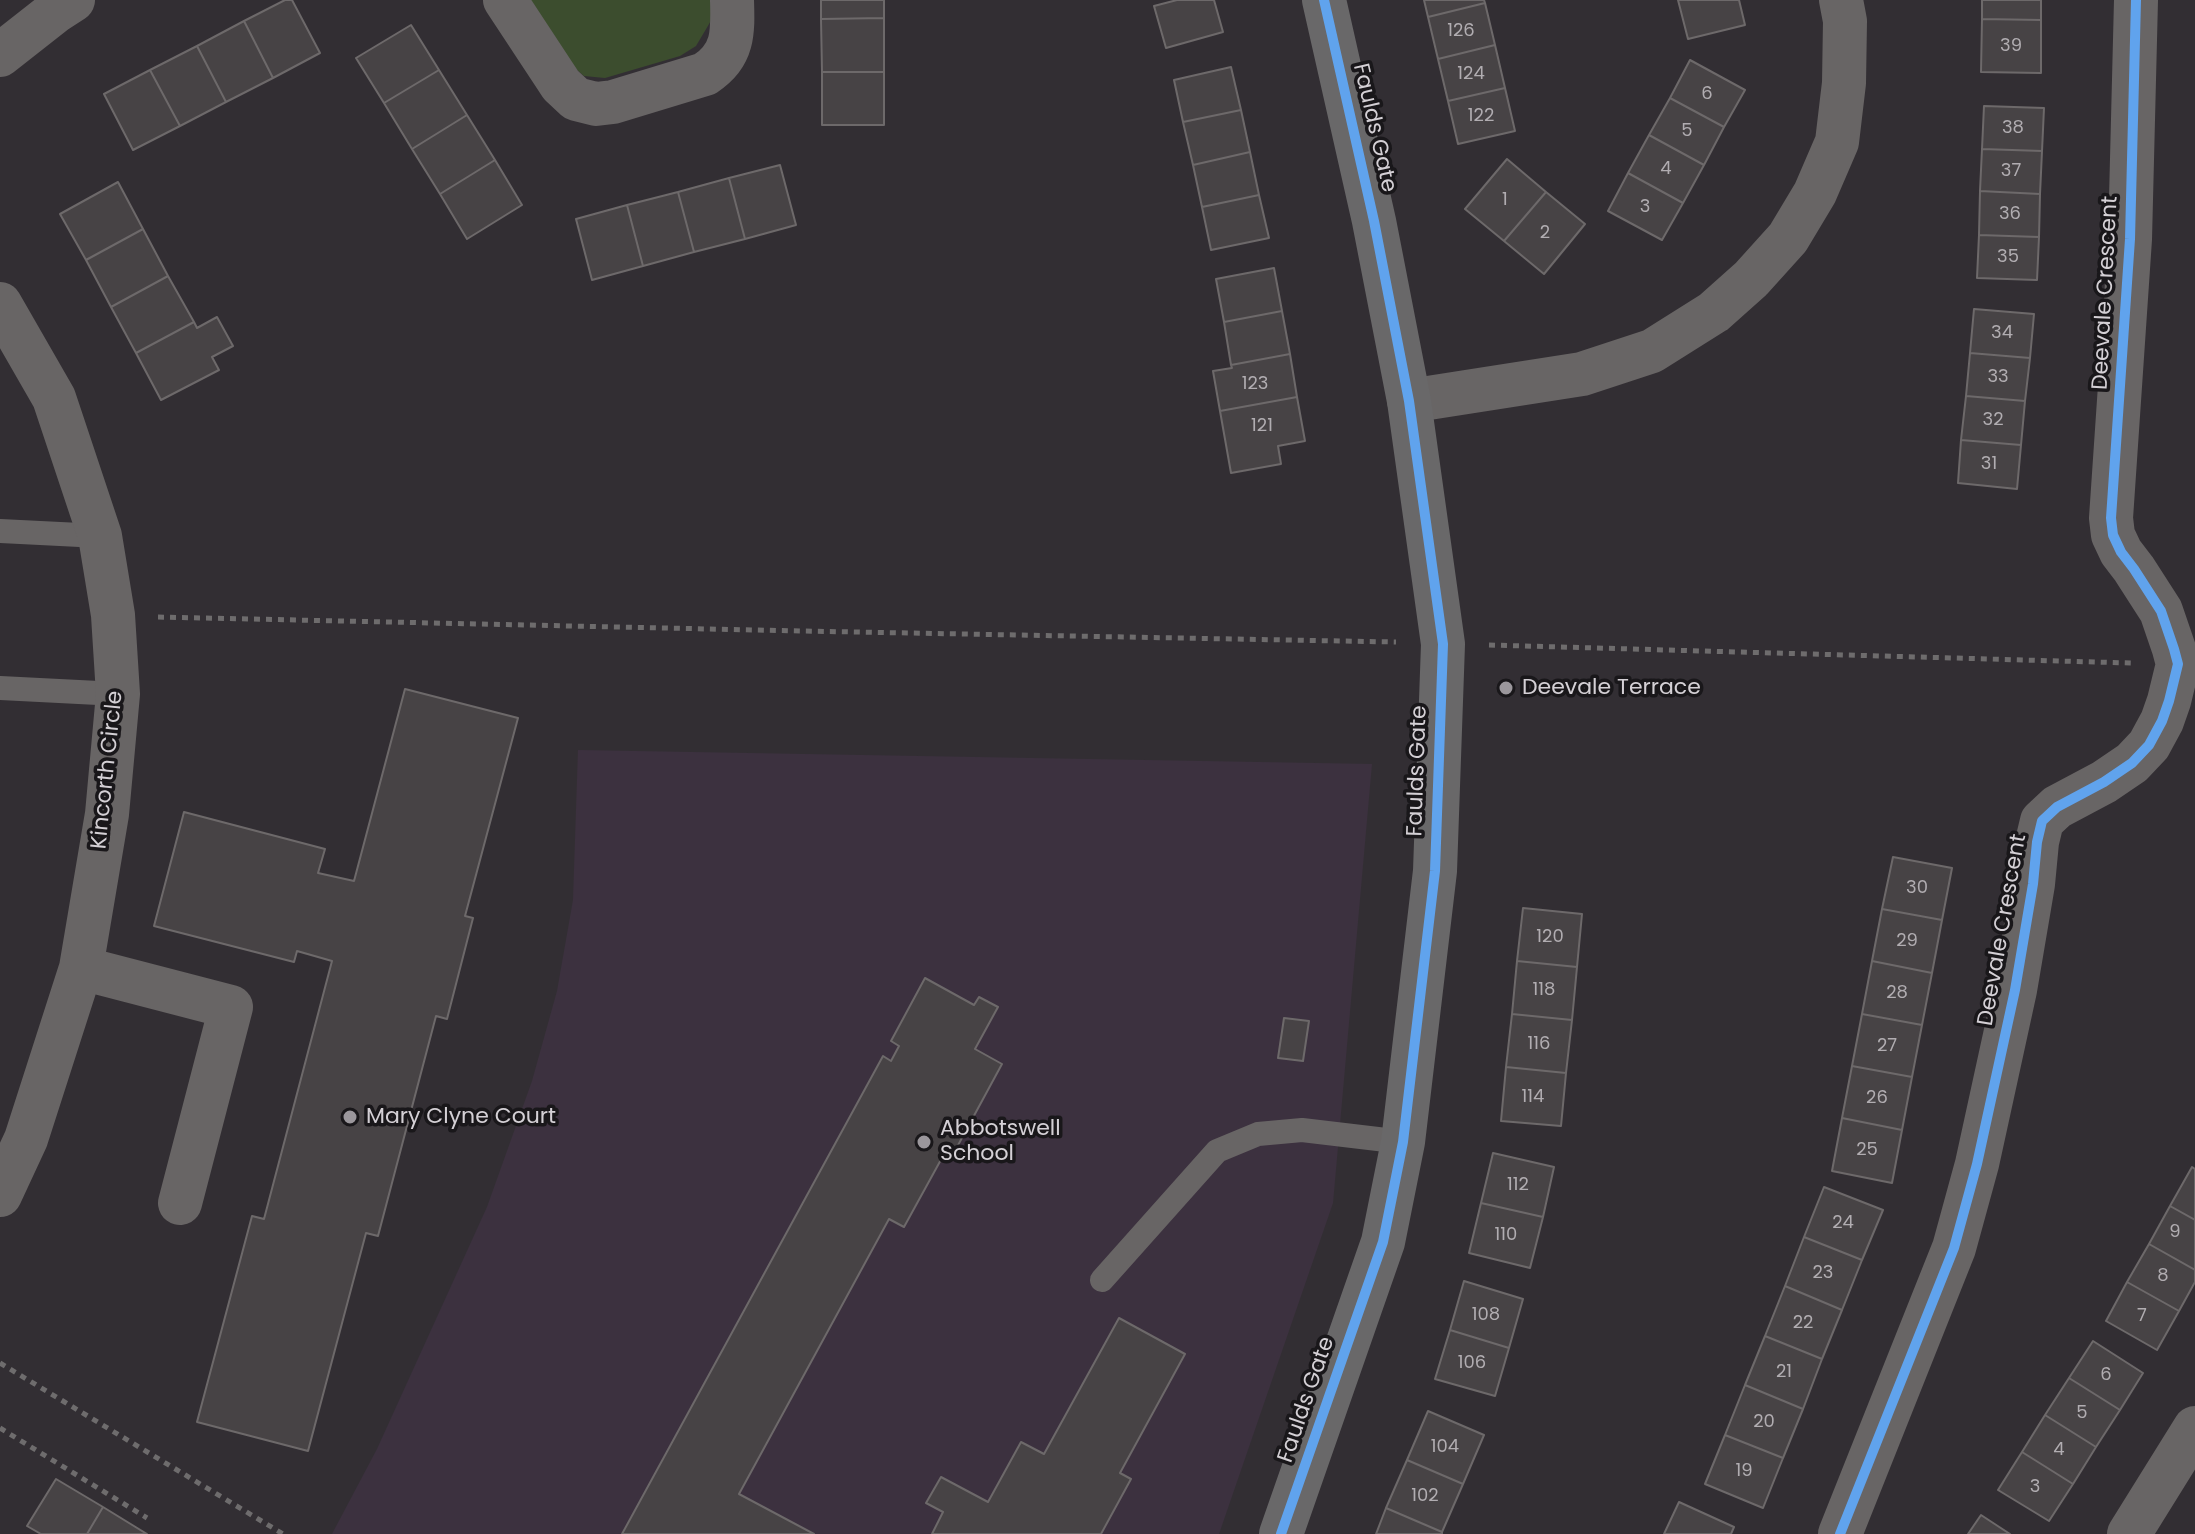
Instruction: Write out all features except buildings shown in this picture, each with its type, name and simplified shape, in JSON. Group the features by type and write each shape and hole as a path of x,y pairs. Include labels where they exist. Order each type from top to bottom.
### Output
{"street":[{"path":"0,55 73,0"},
{"path":"505,0 561,85 576,99 596,104 613,102 705,74 717,66 731,41 732,0"},
{"name":"Faulds Gate","path":"1281,1534 1383,1242 1403,1142 1435,871 1443,644 1409,401 1374,221 1324,0"},
{"path":"1409,401 1582,374 1652,351 1714,312 1751,279 1788,238 1815,193 1837,142 1844,83 1845,21 1841,0"},
{"name":"Deevale Crescent","path":"1840,1534 1954,1248 1977,1164 2015,990 2042,821 2057,807 2132,763 2149,745 2162,721 2178,664 2161,611 2121,552 2113,535 2111,518 2130,239 2136,0"},
{"name":"Kincorth Circle","path":"0,304 54,398 100,536 113,615 118,694 107,814 81,968 13,1135 0,1195"},
{"path":"81,968 231,1007 180,1203"},
{"path":"2129,1534 2195,1428"}],"lane":[{"path":"0,531 100,536"},
{"path":"0,688 118,694"},
{"path":"1102,1280 1217,1151 1258,1134 1302,1130 1403,1142"}],"path":[{"path":"113,615 1381,641 2178,664"},
{"path":"0,1363 283,1534"},
{"path":"0,1428 147,1518"}],"shaded area":[{"name":"Abbotswell School","path":"578,750 1372,764 1333,1203 1219,1534 332,1534 377,1449 487,1207 532,1081 557,991 573,900"}],"green space":[{"path":"526,0 712,0 712,19 696,46 680,56 605,78 584,76 569,63"}],"cycle path":[{"path":"1281,1534 1383,1242 1403,1142 1435,871 1443,644 1409,401 1374,221 1324,0"},
{"path":"1840,1534 1954,1248 1977,1164 2015,990 2042,821 2057,807 2132,763 2149,745 2162,721 2178,664 2161,611 2121,552 2113,535 2111,518 2130,239 2136,0"}],"place":[{"name":"Deevale Terrace","path":"1506,688"},
{"name":"Mary Clyne Court","path":"350,1117"},
{"name":"Abbotswell School","path":"924,1142"}]}
